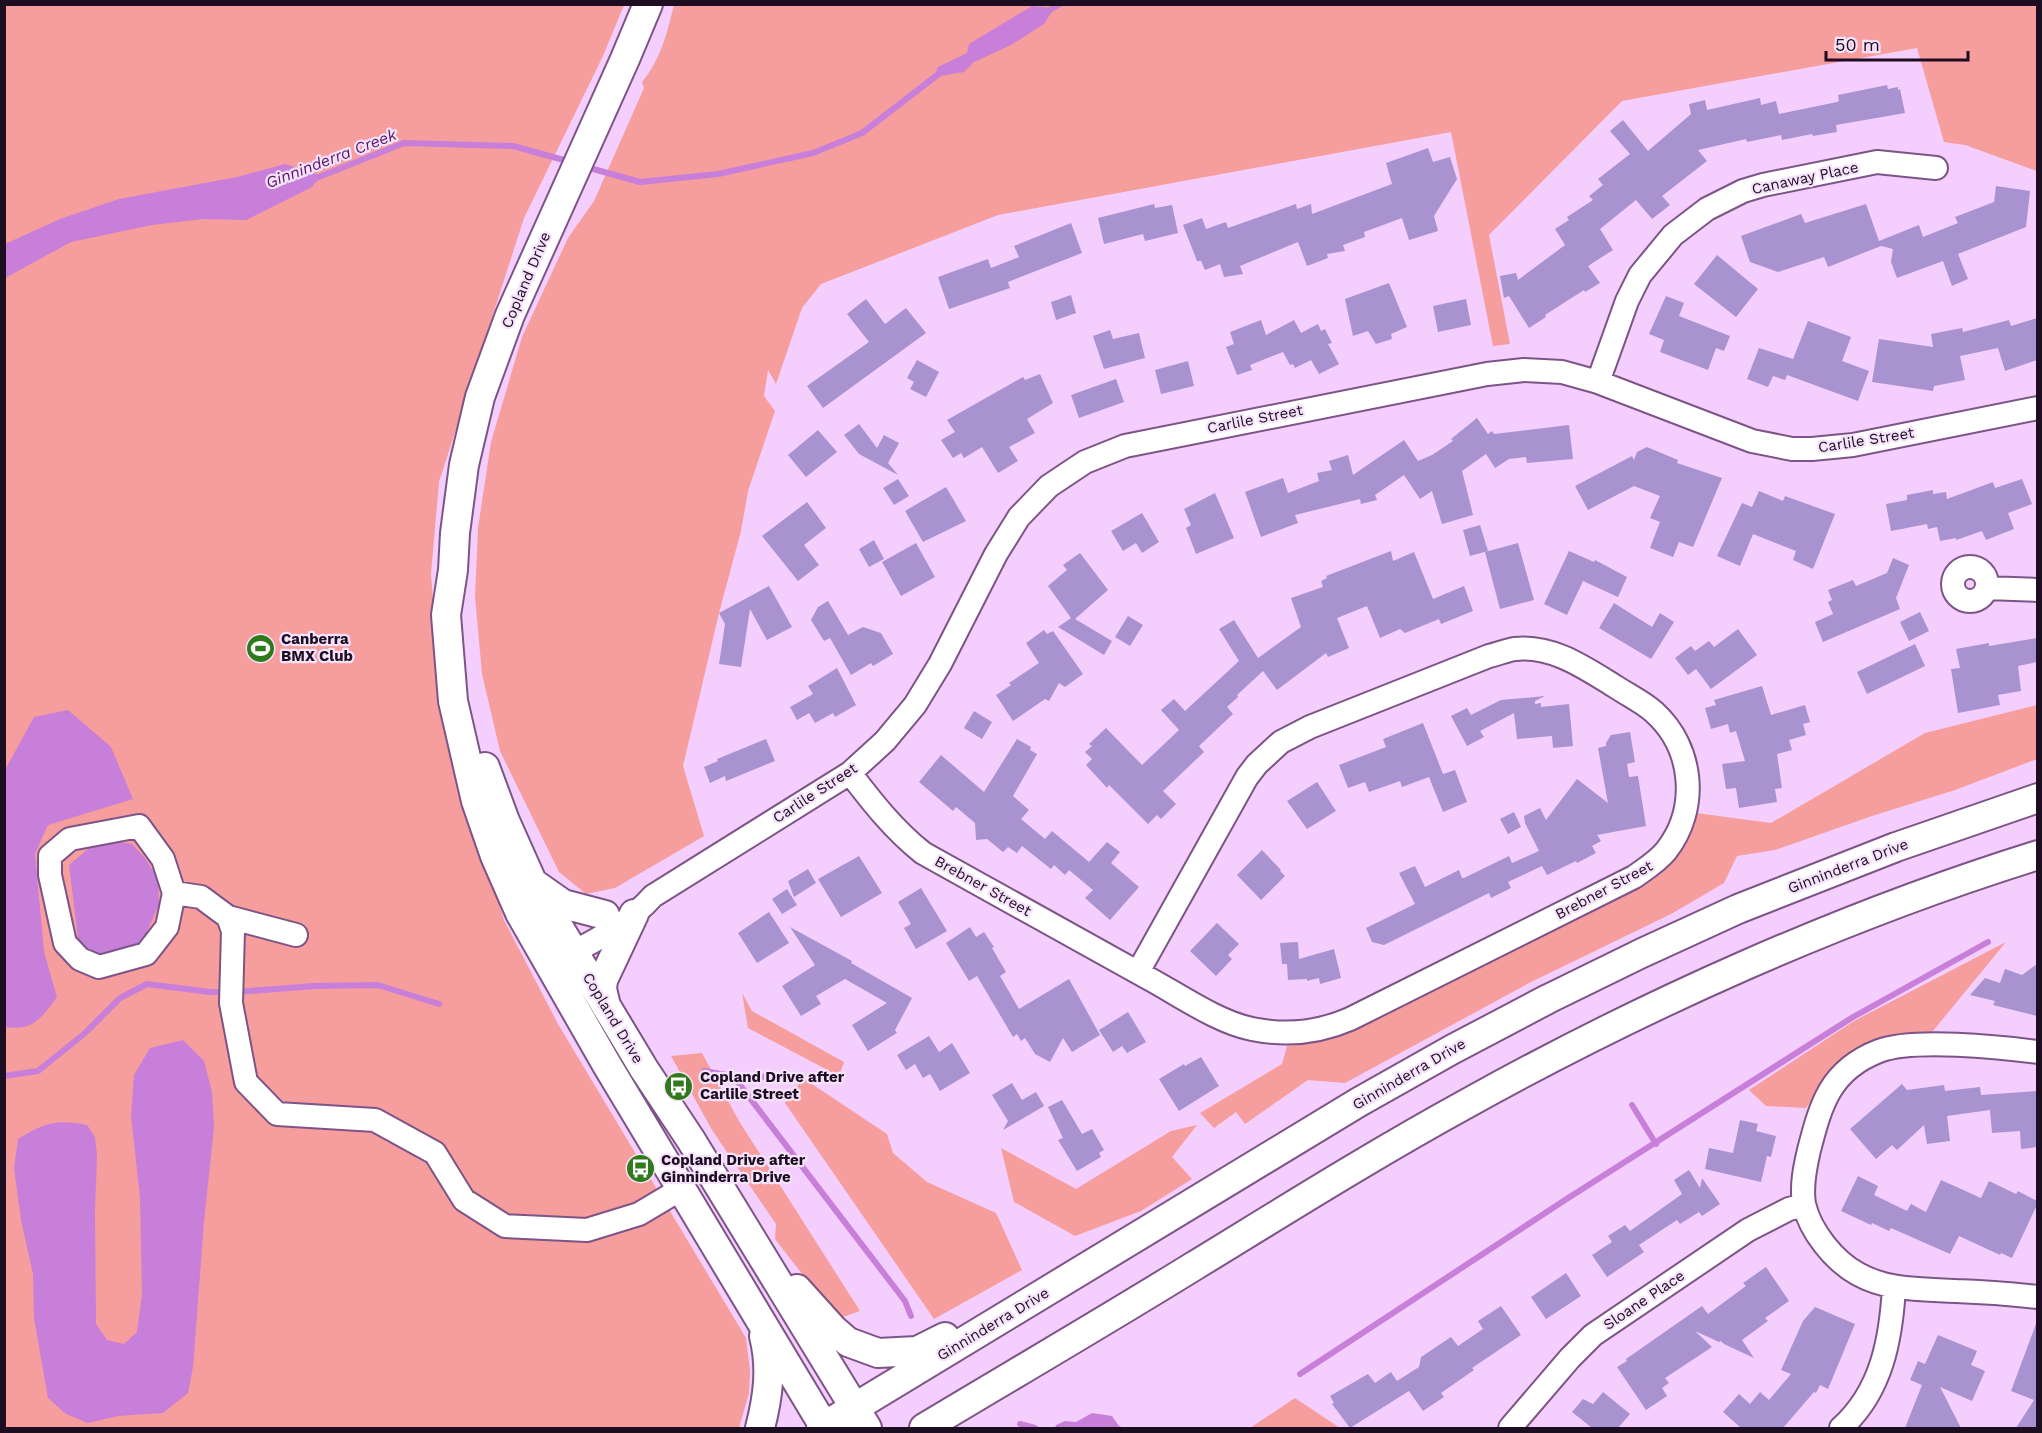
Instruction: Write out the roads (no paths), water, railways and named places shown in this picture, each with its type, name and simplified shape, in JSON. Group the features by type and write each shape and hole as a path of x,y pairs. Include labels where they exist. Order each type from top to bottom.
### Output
{"main road":[{"name":"Copland Drive","path":"648,4 510,315 480,398 464,465 455,533 453,701 476,801 495,856 520,913 586,1030 823,1428"},
{"name":"Copland Drive","path":"453,615 481,757 504,821 532,882 644,1069 691,1140 861,1418"},
{"name":"Ginninderra Drive","path":"823,1428 861,1418 1042,1290 1135,1238 1359,1102 1548,999 1738,909 1896,847 2037,798"},
{"path":"965,1428 1075,1345 1168,1282 1373,1157 1466,1104 1594,1037 1751,964 1920,896 2037,855"},
{"path":"532,882 564,904 605,915"},
{"path":"613,1018 602,989 603,980 643,905"},
{"path":"756,1246 832,1329 849,1342 878,1353 917,1351 1042,1290"},
{"path":"760,1320 767,1347 770,1376 767,1402 760,1428"},
{"path":"924,1428 1075,1345"}],"street":[{"name":"Canaway Place","path":"1598,382 1627,301 1640,275 1673,235 1707,209 1763,184 1877,162 1936,168"},
{"name":"Carlile Street","path":"549,964 571,947 643,905 850,772 885,741 915,705 940,664 996,554 1019,517 1049,486 1084,462 1125,446 1145,440 1487,374 1524,370 1562,372 1598,382 1752,441 1792,449 1853,445 2037,408"},
{"path":"1987,588 2037,590"},
{"name":"Brebner Street","path":"850,772 878,810 923,853 1138,972 1218,1016 1250,1029 1284,1034 1334,1026 1634,877 1657,861 1667,850 1681,826 1688,799 1688,771 1679,744 1672,732 1653,711 1578,663 1554,653 1528,649 1514,649 1489,656 1310,727 1281,742 1246,777 1138,972"},
{"path":"139,826 163,859 174,893 167,927 146,954 99,967 80,959 65,943 50,875 50,856 70,839 139,826"},
{"path":"174,893 201,897 228,917 296,935"},
{"name":"Carlile Street","path":"571,947 575,935 605,915 629,902 643,905"},
{"path":"228,917 233,931 230,967 231,1003 246,1082 277,1114 375,1120 435,1153 464,1200 505,1226 587,1230 639,1214 681,1189"},
{"path":"2037,1052 1946,1045 1909,1045 1880,1051 1855,1064 1834,1083 1820,1109 1805,1166 1803,1192 1804,1205 1814,1228 1833,1254 1858,1274 1894,1287 2037,1297"},
{"name":"Sloane Place","path":"1510,1428 1570,1358 1593,1335 1748,1230 1789,1209 1804,1205"},
{"path":"1841,1428 1850,1420 1871,1391 1879,1374 1889,1339 1894,1287"}],"waterway":[{"name":"Ginninderra Creek","path":"1048,11 1060,4"},
{"name":"Ginninderra Creek","path":"586,167 640,182 718,174 813,153 862,133 940,73"},
{"name":"Ginninderra Creek","path":"314,179 404,143 513,146 571,162"},
{"path":"1300,1374 1565,1200 1853,1017 1988,942"},
{"path":"4,1076 38,1071 84,1034 120,998 147,984 226,992"},
{"path":"236,992 315,986 378,985 439,1004"},
{"path":"704,1071 733,1076 905,1301 911,1316"},
{"path":"733,1076 772,1077"},
{"path":"1632,1105 1656,1144"},
{"path":"1020,1424 1035,1428"}],"place":[{"name":"Canberra BMX Club","path":"260,648"},
{"name":"Copland Drive after Carlile Street","path":"679,1086"},
{"name":"Copland Drive after Ginninderra Drive","path":"640,1169"}]}
